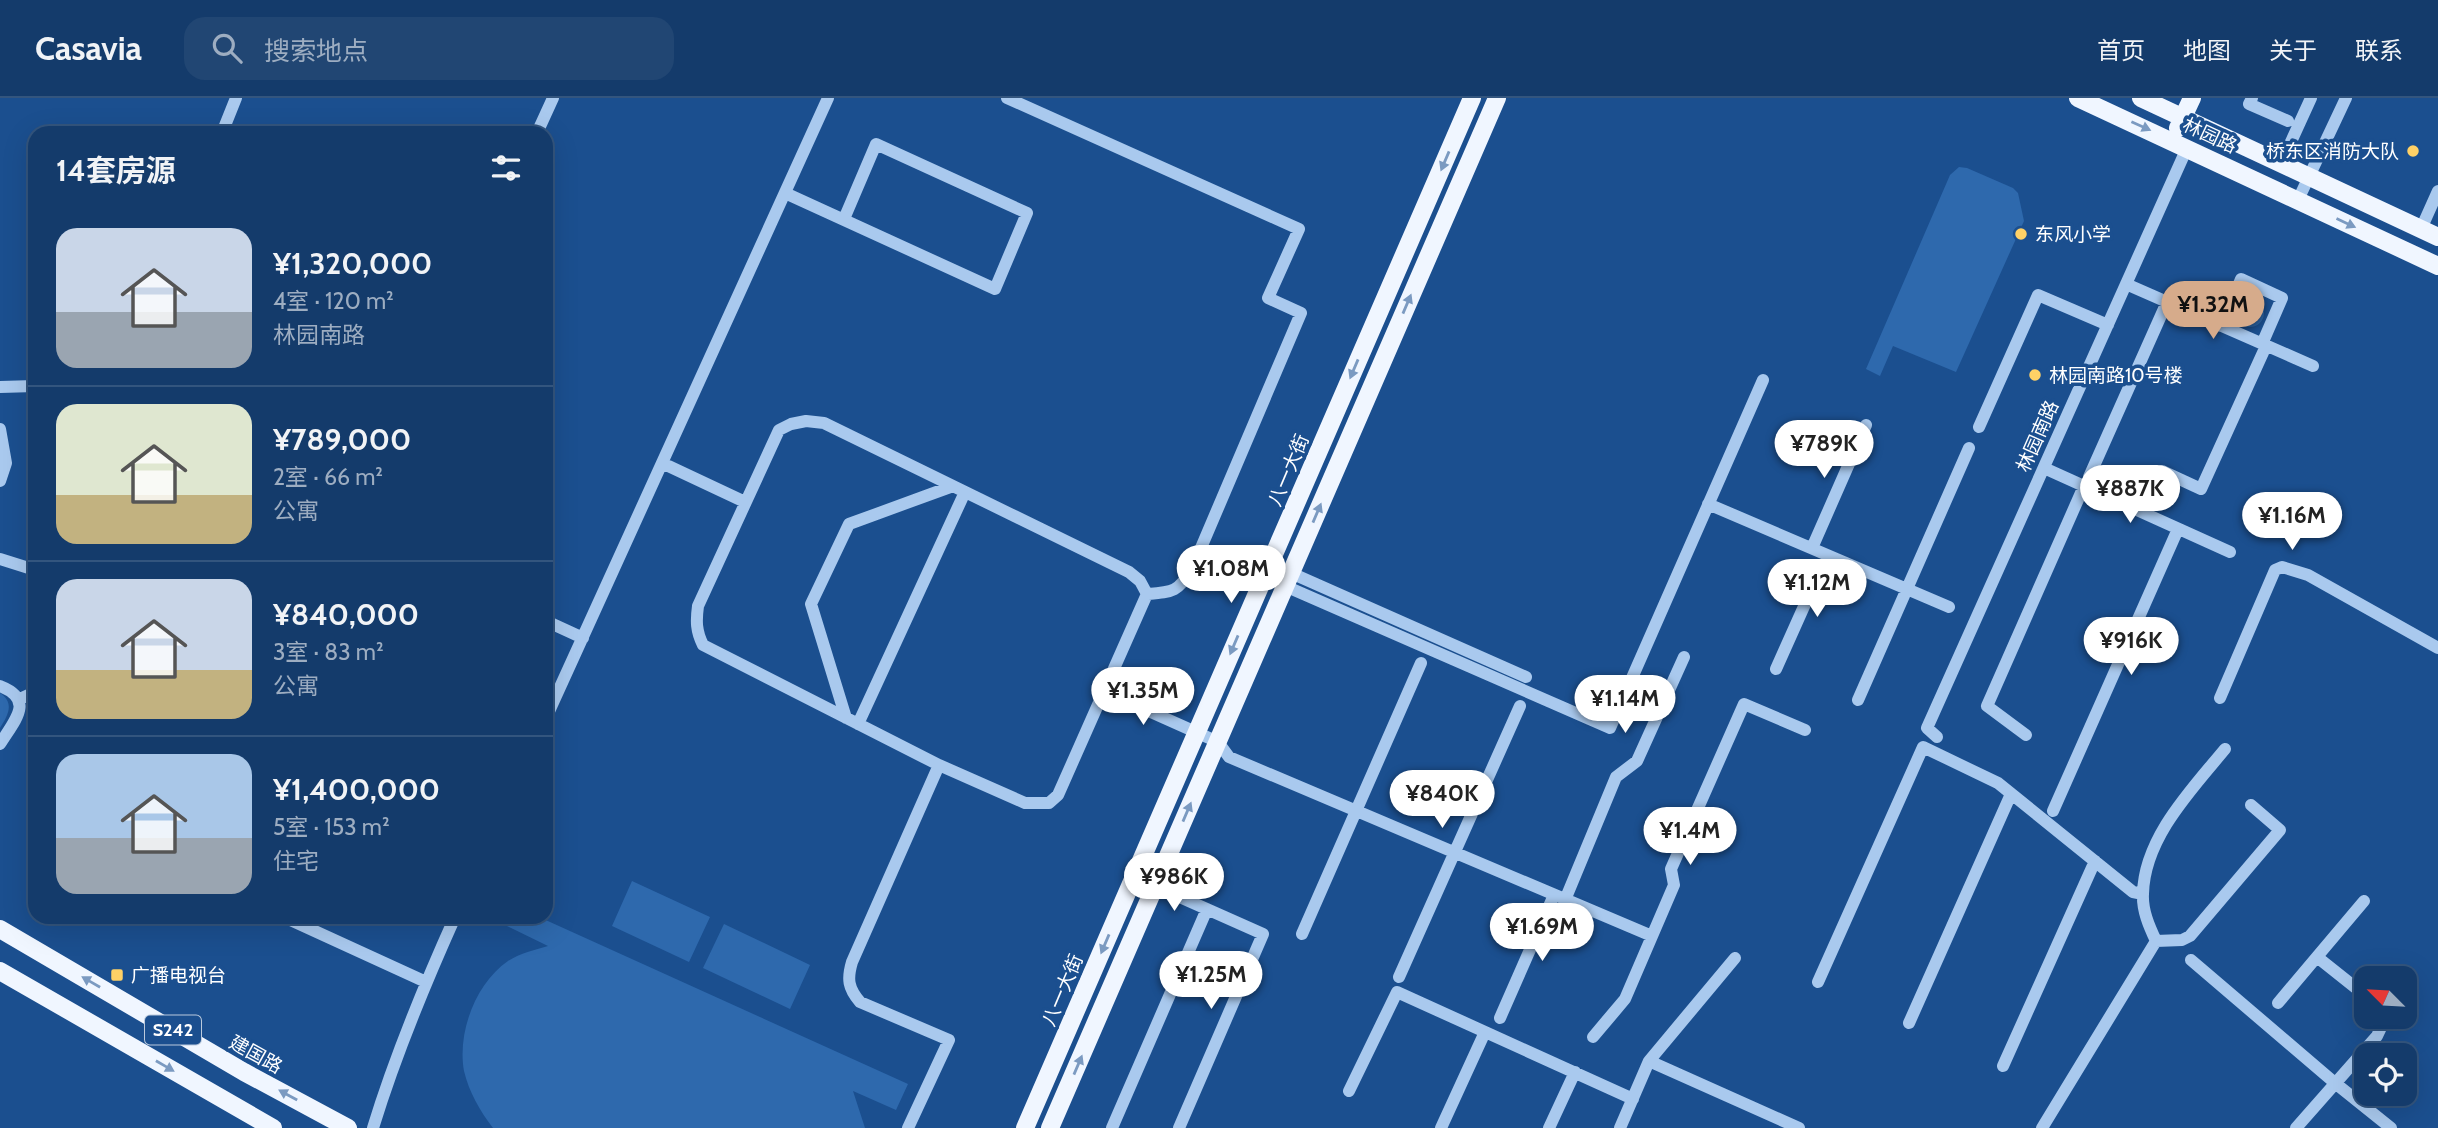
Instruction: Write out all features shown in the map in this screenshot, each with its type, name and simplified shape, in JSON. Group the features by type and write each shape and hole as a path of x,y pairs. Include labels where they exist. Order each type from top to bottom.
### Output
{"main road":[{"name":"八一大街","path":"1025,1128 1472,98"},
{"path":"1051,1128 1497,98"},
{"name":"林园路","path":"2078,98 2438,266"},
{"name":"林园路","path":"2141,98 2438,237"},
{"path":"2180,144 2184,117 2192,98"},
{"name":"建国路","path":"0,929 244,1072 348,1128"},
{"name":"S242","path":"0,971 273,1128"}],"street":[{"path":"225,126 236,98"},
{"path":"540,126 553,98"},
{"path":"553,703 828,98"},
{"path":"1007,98 1299,229 1268,298 1301,313 1192,569 1181,586 1165,592 1147,594"},
{"path":"2252,98 2249,104 2288,121"},
{"path":"2311,98 2290,144 2318,157"},
{"path":"2298,200 2346,98"},
{"path":"785,192 995,289 1027,213 876,144 844,219"},
{"name":"林园南路","path":"1937,737 1927,729 2126,284 2180,144"},
{"path":"2421,229 2438,191"},
{"path":"2162,471 2201,489 2282,298 2241,279 2221,326"},
{"path":"2126,284 2313,366"},
{"path":"1979,427 2038,295 2108,325"},
{"path":"2026,735 1987,706 2167,302"},
{"path":"1288,580 1610,728 1763,380"},
{"path":"0,387 28,386"},
{"path":"806,421 824,423 1129,572 1140,581 1147,594 1058,795 1049,803 1025,803 939,765 703,645 696,622 698,606 779,430 806,421"},
{"path":"1812,548 1866,425"},
{"path":"0,429 6,463 0,481"},
{"path":"1858,700 1969,448"},
{"path":"662,463 745,502"},
{"path":"2045,468 2087,481 2178,529 2230,552"},
{"path":"852,721 959,489"},
{"path":"852,721 811,604 849,524 959,489"},
{"path":"1709,504 1950,607"},
{"path":"2053,811 2178,529"},
{"path":"1776,669 1827,555"},
{"path":"0,559 28,568"},
{"path":"2220,698 2275,570 2283,566 2308,575 2438,648"},
{"path":"1288,580 1526,677"},
{"path":"553,624 583,638"},
{"path":"1500,1018 1616,777 1637,761 1684,657"},
{"path":"1302,934 1422,663"},
{"path":"0,686 15,693 20,699 20,709 0,744"},
{"path":"1104,691 1218,742 1228,757 1652,936"},
{"path":"20,699 28,695"},
{"path":"1593,1037 1625,999 1674,885 1671,869 1744,704 1805,730"},
{"path":"1398,977 1520,706"},
{"path":"1818,982 1923,747 1998,783 2133,892 2143,894"},
{"path":"2156,941 2149,926 2143,894 2146,874 2162,833 2175,811 2225,749"},
{"path":"908,1128 949,1041 860,1002 851,991 847,978 939,765"},
{"path":"1909,1023 2011,794"},
{"path":"2156,941 2182,940 2190,936 2280,830 2251,805"},
{"path":"2003,1066 2095,861"},
{"path":"1155,886 1263,934 1179,1128"},
{"path":"2278,1003 2364,901"},
{"path":"1112,1128 1207,909"},
{"path":"299,924 426,982"},
{"path":"373,1128 426,982 453,924"},
{"path":"2042,1128 2156,941"},
{"path":"2317,957 2354,986"},
{"path":"1620,1128 1649,1061 1735,958"},
{"path":"2192,960 2335,1083 2392,1128"},
{"path":"1349,1091 1397,992 1633,1099"},
{"path":"2296,1128 2380,1029"},
{"path":"1441,1128 1485,1032"},
{"path":"1649,1061 1799,1128"},
{"path":"1549,1128 1575,1072"}],"shaded area":[{"path":"1959,167 2013,188 2018,193 2024,221 1956,372 1893,346 1880,376 1866,369 1950,175"},
{"path":"2250,299 2260,303 2264,313 2260,323 2250,327 2240,323 2236,313 2240,303"},
{"path":"0,693 9,705 0,728"},
{"path":"632,881 710,917 689,962 612,926"},
{"path":"553,923 908,1084 896,1110 853,1091 865,1128 493,1128 476,1101 464,1071 463,1040 466,1025 478,995 497,970 518,956 548,946 503,924"},
{"path":"724,924 810,965 790,1009 703,968"}],"place":[{"name":"桥东区消防大队","path":"2413,151"},
{"name":"东风小学","path":"2021,234"},
{"name":"林园南路10号楼","path":"2035,375"},
{"name":"广播电视台","path":"117,975"}]}
